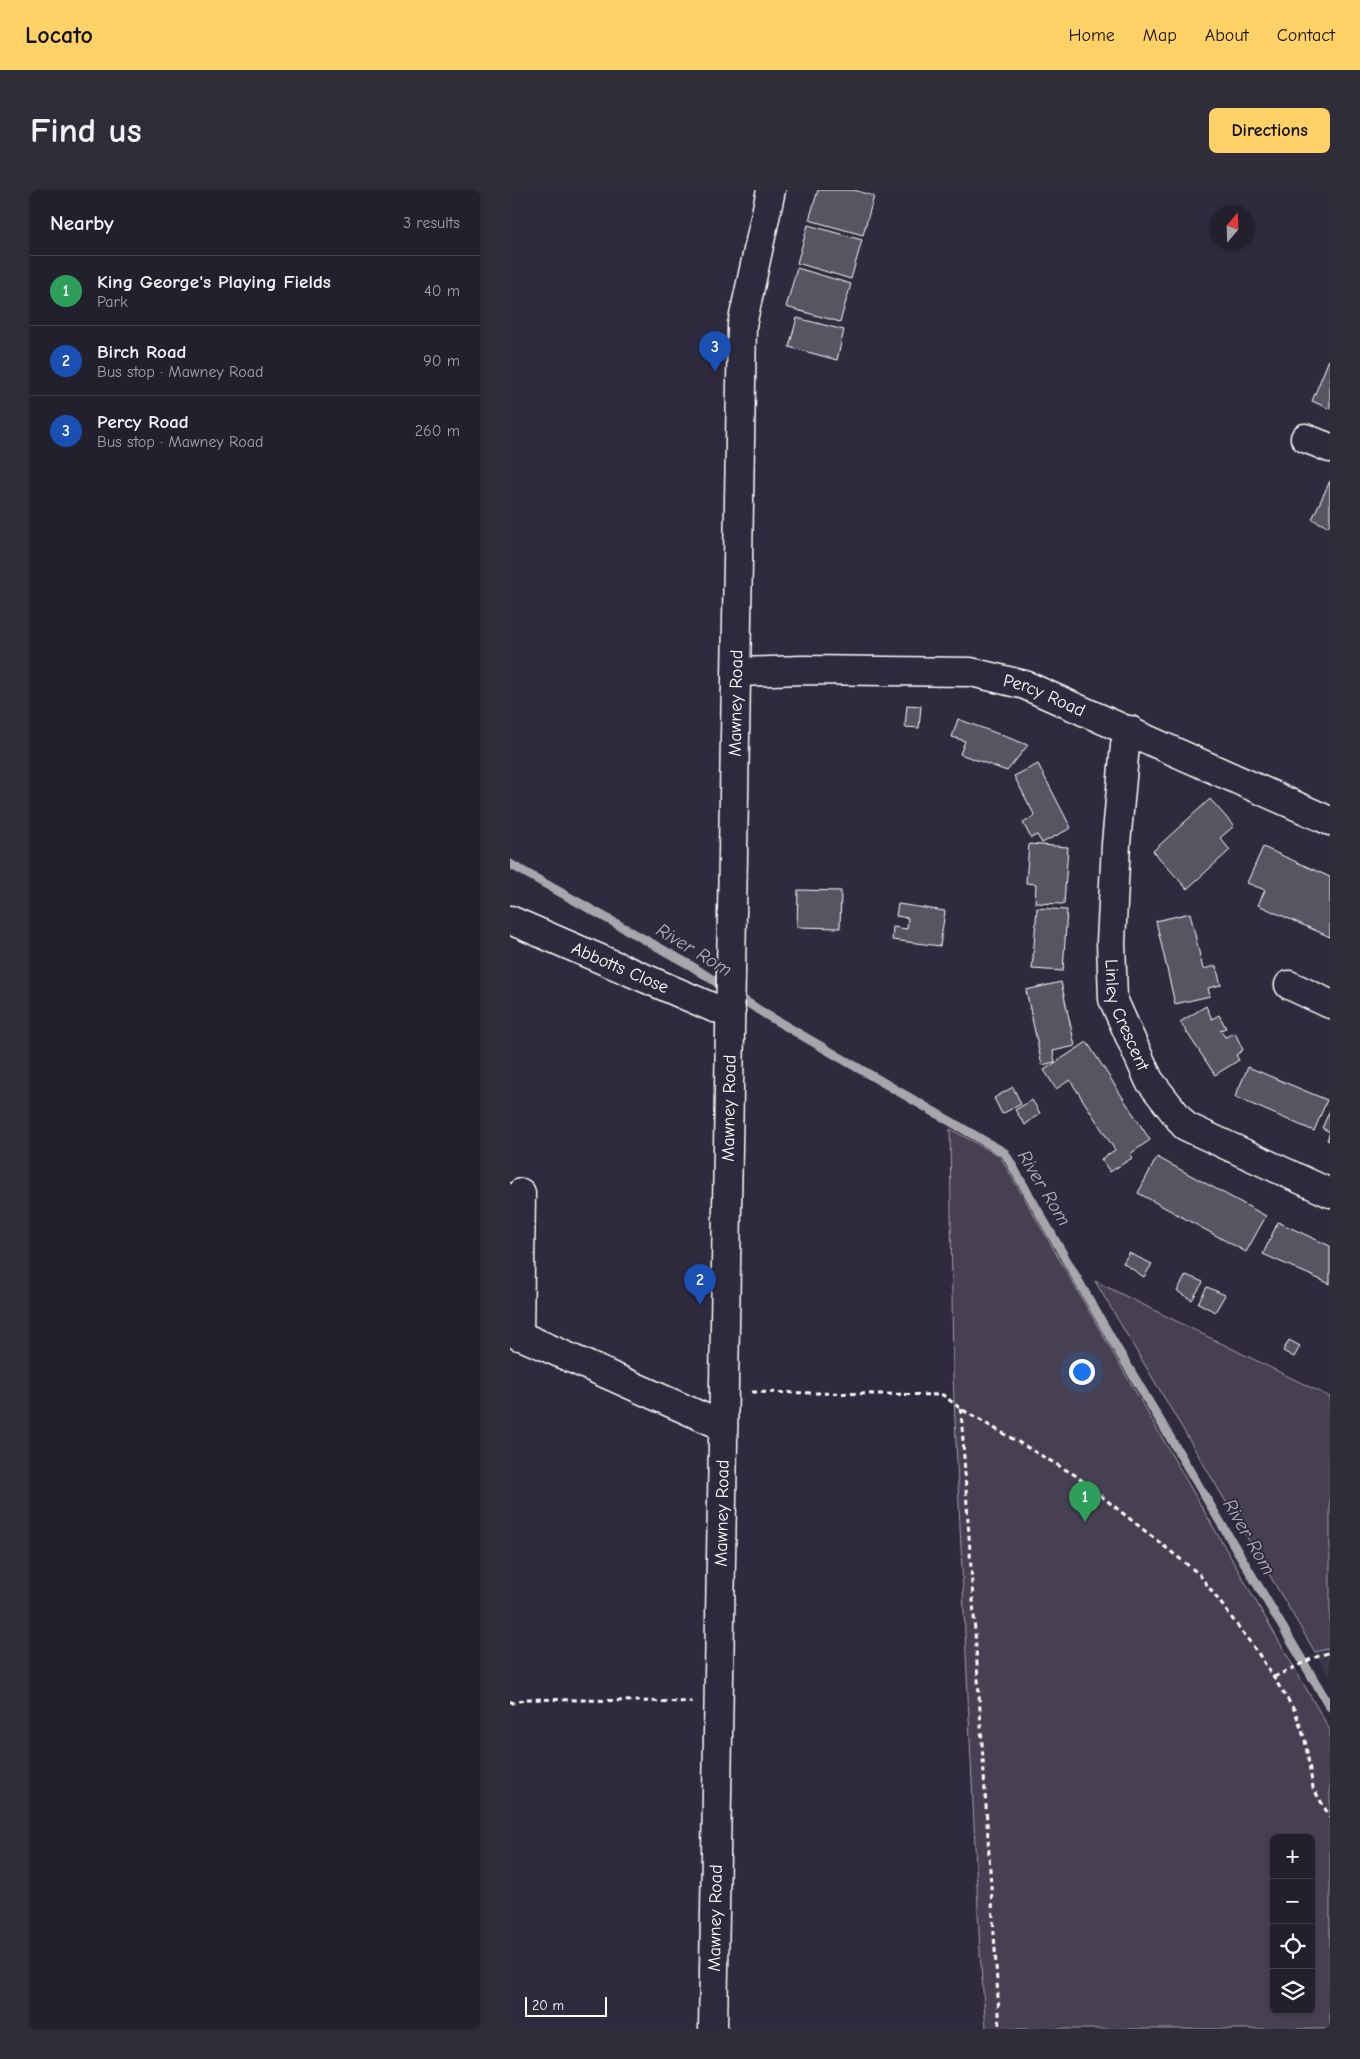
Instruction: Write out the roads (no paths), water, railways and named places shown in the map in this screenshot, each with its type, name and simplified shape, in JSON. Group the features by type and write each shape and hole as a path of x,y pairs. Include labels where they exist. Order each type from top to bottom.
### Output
{"street":[{"name":"Mawney Road","path":"713,2029 742,325 771,190"},
{"name":"Percy Road","path":"737,672 802,670 971,672 1026,686 1130,730 1330,821"},
{"name":"Linley Crescent","path":"1130,730 1125,746 1116,844 1111,942 1113,999 1148,1080 1185,1126 1330,1193"},
{"name":"Abbotts Close","path":"510,920 714,1008 731,1004"},
{"path":"1289,985 1330,1004"},
{"path":"521,1192 515,1334 723,1426"}],"waterway":[{"name":"River Rom","path":"510,864 690,965 765,1014 1005,1153 1114,1343 1330,1707"}],"place":[{"name":"Percy Road","path":"715,372"},
{"name":"Birch Road","path":"700,1305"},
{"name":"King George's Playing Fields","path":"1085,1522"}]}
